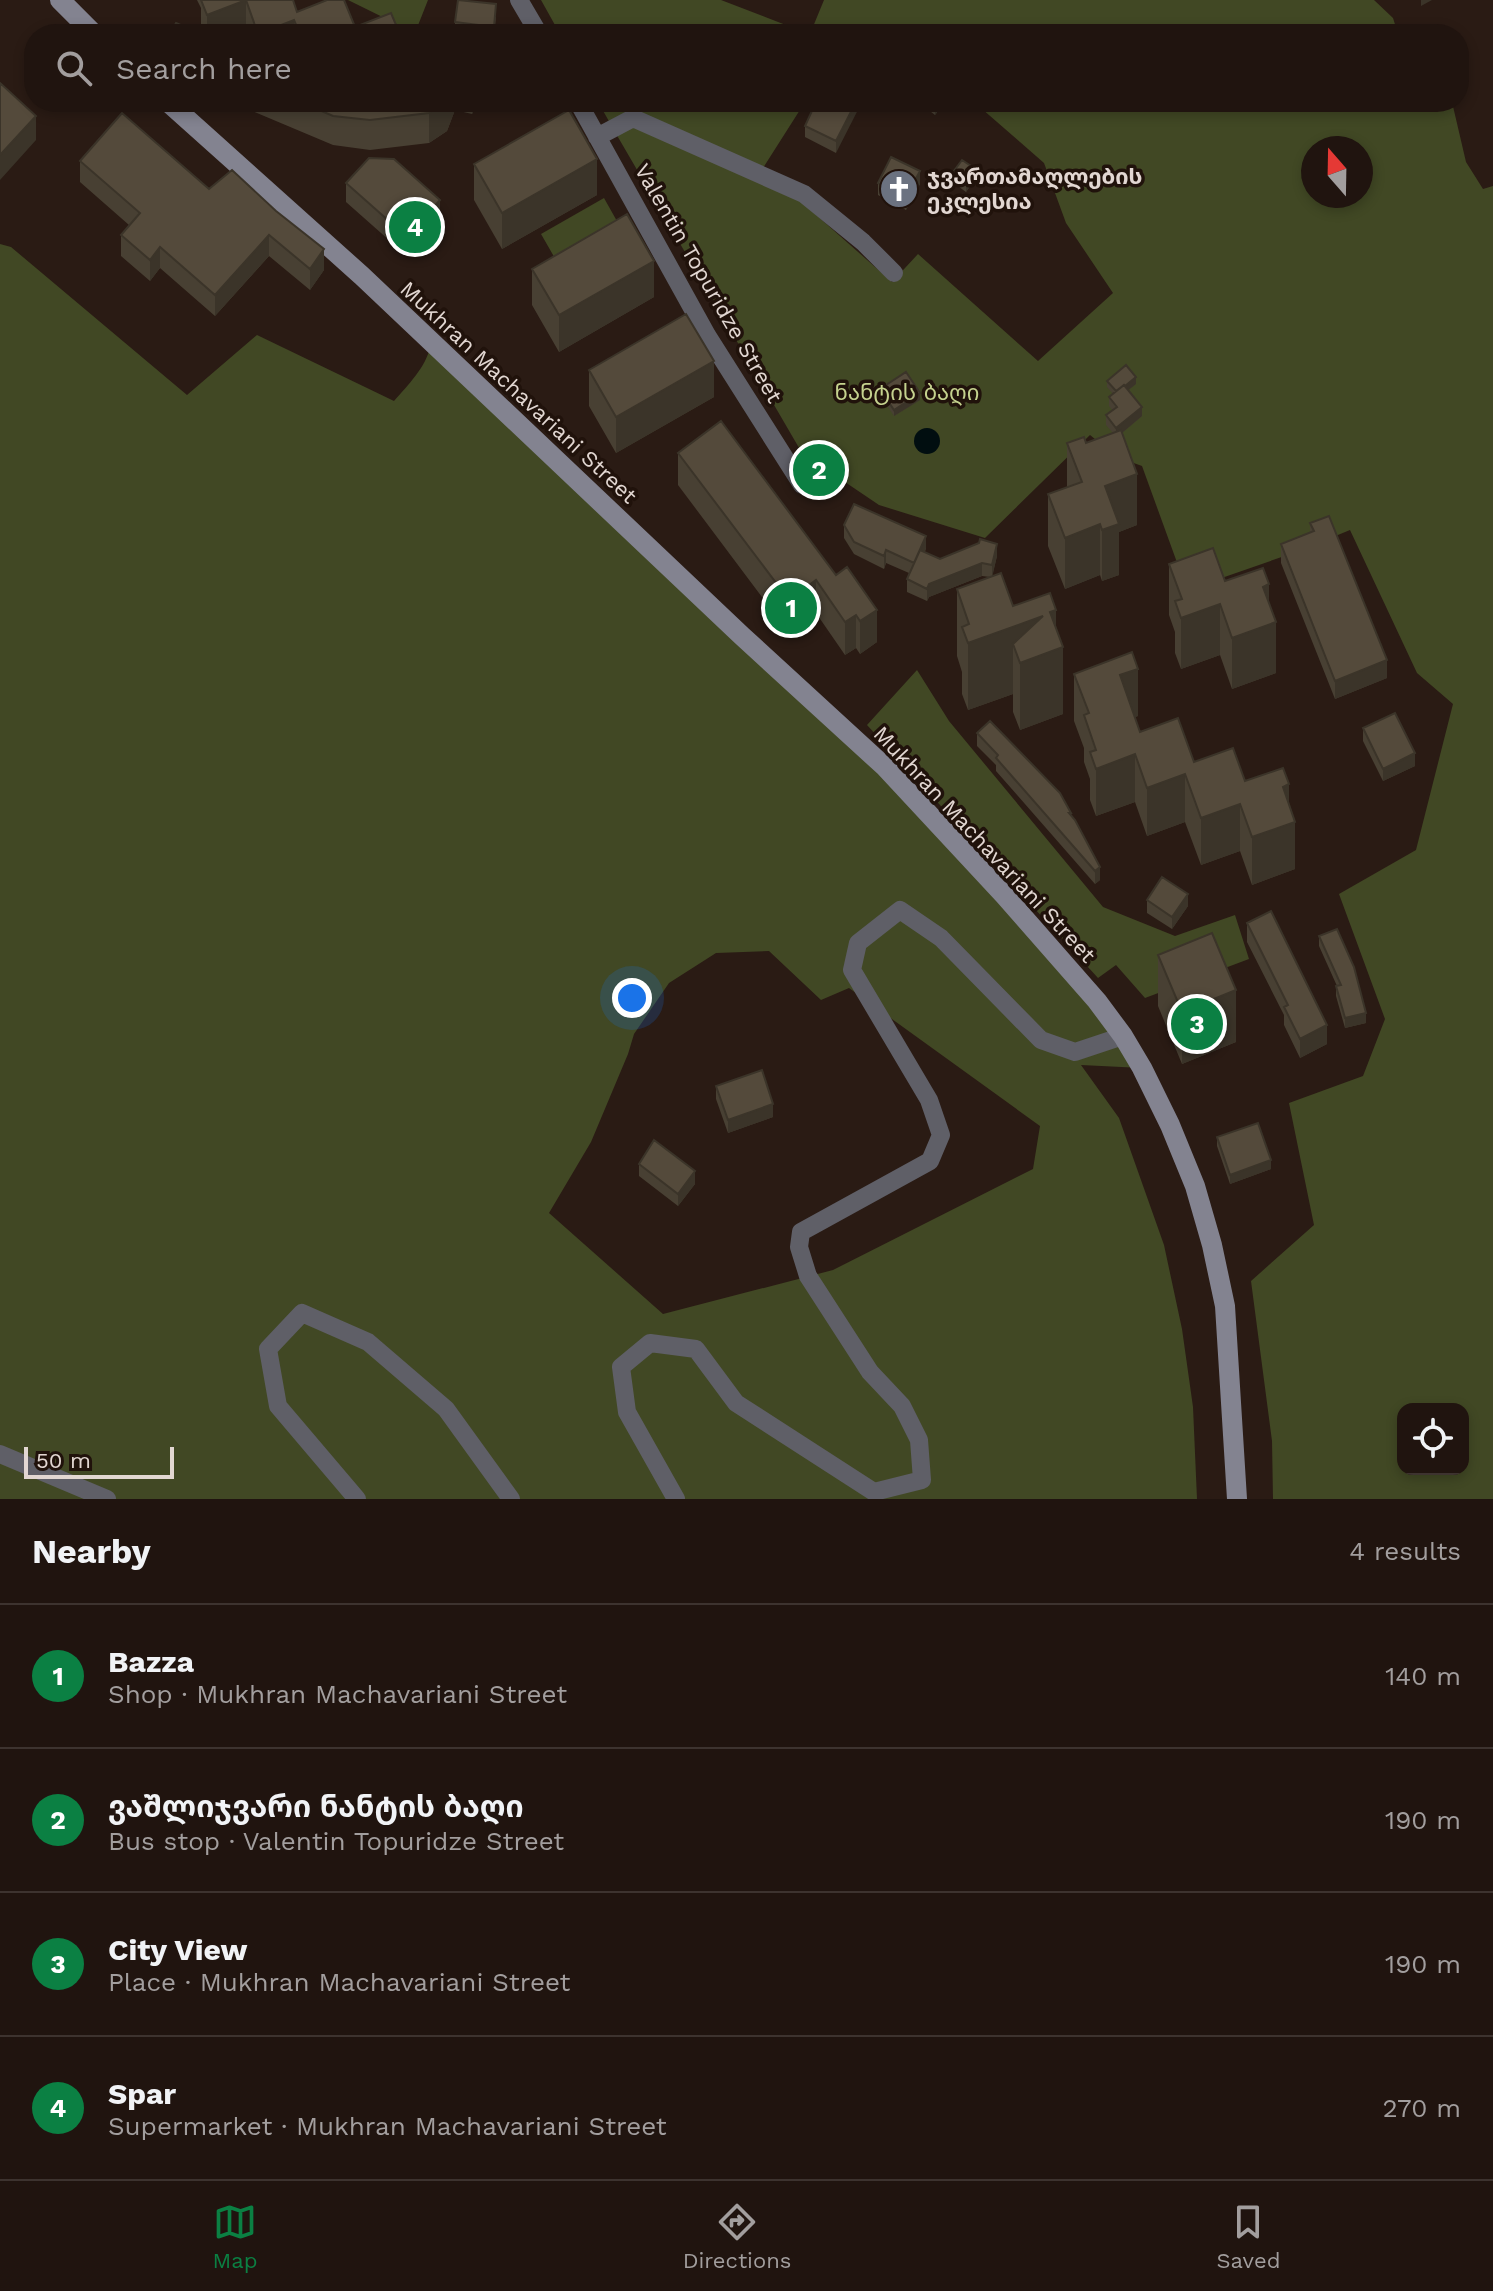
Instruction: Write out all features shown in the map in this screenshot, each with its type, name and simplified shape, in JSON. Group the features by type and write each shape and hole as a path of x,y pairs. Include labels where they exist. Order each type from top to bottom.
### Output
{"main road":[{"path":"60,0 84,24"},
{"name":"Mukhran Machavariani Street","path":"179,112 362,276 885,767 1092,994 1123,1036 1158,1099 1195,1186 1225,1306 1237,1499"}],"street":[{"path":"519,0 533,24"},
{"name":"Valentin Topuridze Street","path":"583,112 707,335 802,485"},
{"path":"597,137 633,118 804,194 863,242 894,273"},
{"path":"676,1499 627,1412 621,1367 650,1343 696,1349 736,1403 874,1492 922,1480 919,1440 902,1406 870,1372 842,1329 808,1276 799,1247 801,1232 930,1161 941,1135 929,1100 852,970 858,943 900,910 941,938 1041,1040 1075,1052 1123,1036"},
{"path":"357,1499 278,1406 268,1349 302,1313 368,1342 446,1409 511,1499"},
{"path":"0,1454 107,1499"}],"green space":[{"path":"348,0 428,0 419,24 397,24"},
{"path":"541,0 721,0 783,24 554,24"},
{"path":"824,0 1374,0 1393,18 1395,24 814,24"},
{"path":"604,112 626,112 610,123"},
{"path":"637,112 799,112 763,168"},
{"name":"ნანტის ბაღი","path":"985,112 1454,112 1466,162 1483,189 1493,186 1493,1499 1273,1499 1272,1441 1251,1281 1314,1225 1289,1103 1363,1076 1385,1019 1339,894 1416,850 1453,704 1417,673 1350,530 1187,590 1142,466 1117,457 1090,435 985,538 879,505 802,453 615,132 634,122 797,198 892,282 918,254 1038,361 1113,293 1066,223 1044,163"},
{"path":"604,198 627,239 564,274 541,234"},
{"path":"0,244 11,247 187,395 257,335 394,401 421,369 430,347 885,767 1142,1068 1081,1065 1119,1118 1164,1245 1182,1329 1193,1407 1197,1499 0,1499","holes":["769,951 821,1000 849,988 1040,1126 1033,1169 833,1270 663,1314 549,1213 591,1142 634,1034 669,983 716,953"]},
{"path":"917,670 949,721 1103,907 1175,936 1235,915 1249,959 1145,998 1116,965 1098,978 867,725"}],"shaded area":[{"path":"927,428 936,432 940,441 936,450 927,454 918,450 914,441 918,432"}],"building":[{"path":"201,0 246,0 207,15"},
{"path":"246,0 293,0 297,12 327,0 344,0 354,24 296,24 294,20 284,24 254,24"},
{"path":"458,0 496,4 494,24 455,22"},
{"path":"391,13 396,24 363,24"},
{"path":"0,83 24,105 24,112 32,112 36,116 0,155"},
{"path":"324,112 430,112 370,120"},
{"path":"565,112 570,112 597,159 502,213 474,164"},
{"path":"811,112 851,112 836,141 805,126"},
{"path":"122,113 209,189 232,170 276,211 324,249 310,269 269,235 215,295 160,247 150,260 121,235 140,213 80,161"},
{"path":"891,157 920,171 906,197 878,183"},
{"path":"369,158 394,159 440,200 407,237 346,183"},
{"path":"962,160 977,170 966,185 951,175"},
{"path":"627,214 654,261 559,315 532,269"},
{"path":"686,314 714,361 616,417 589,370"},
{"path":"1126,365 1136,377 1116,391 1107,381"},
{"path":"906,372 920,393 894,410 880,389"},
{"path":"1124,385 1142,407 1116,428 1106,415 1117,407 1109,397"},
{"path":"721,421 836,575 847,567 877,610 860,621 856,615 845,622 816,580 789,600 678,453"},
{"path":"1121,430 1137,474 1105,486 1119,524 1102,530 1100,524 1065,538 1048,494 1082,482 1067,443 1084,437 1086,443"},
{"path":"854,504 926,536 914,563 886,550 884,556 854,542 844,525"},
{"path":"1329,516 1387,660 1335,681 1281,544 1314,531 1310,523"},
{"path":"980,539 997,544 992,565 982,563 929,584 927,589 907,579 920,550 940,559 979,543"},
{"path":"1213,548 1225,581 1263,568 1269,584 1263,587 1276,622 1232,638 1220,604 1181,618 1175,601 1182,599 1169,564"},
{"path":"1001,573 1013,606 1050,593 1056,610 1050,612 1063,647 1020,663 1013,644 1043,616 968,643 962,627 969,624 957,589"},
{"path":"1132,652 1138,669 1120,675 1140,732 1178,718 1194,762 1233,748 1245,781 1283,768 1289,784 1283,787 1295,822 1252,837 1240,804 1201,818 1185,774 1147,788 1135,754 1096,769 1090,752 1096,750 1084,715 1089,713 1074,674"},
{"path":"1395,713 1415,753 1383,769 1363,728"},
{"path":"990,721 1060,793 1100,867 1095,871 977,733"},
{"path":"1162,877 1188,894 1172,917 1147,900"},
{"path":"1271,911 1327,1025 1300,1039 1284,1007 1288,1005 1247,923"},
{"path":"1337,929 1354,967 1366,1013 1345,1018 1336,986 1341,985 1319,936"},
{"path":"1212,933 1236,990 1182,1012 1158,955"},
{"path":"762,1070 773,1104 728,1120 716,1086"},
{"path":"1258,1123 1271,1160 1230,1175 1217,1137"},
{"path":"654,1140 695,1171 678,1194 639,1164"}],"place":[{"name":"ჯვართამაღლების ეკლესია","path":"899,189"},
{"name":"Spar","path":"415,227"},
{"name":"ვაშლიჯვარი ნანტის ბაღი","path":"819,470"},
{"name":"Bazza","path":"791,608"},
{"name":"City View","path":"1197,1024"}]}
